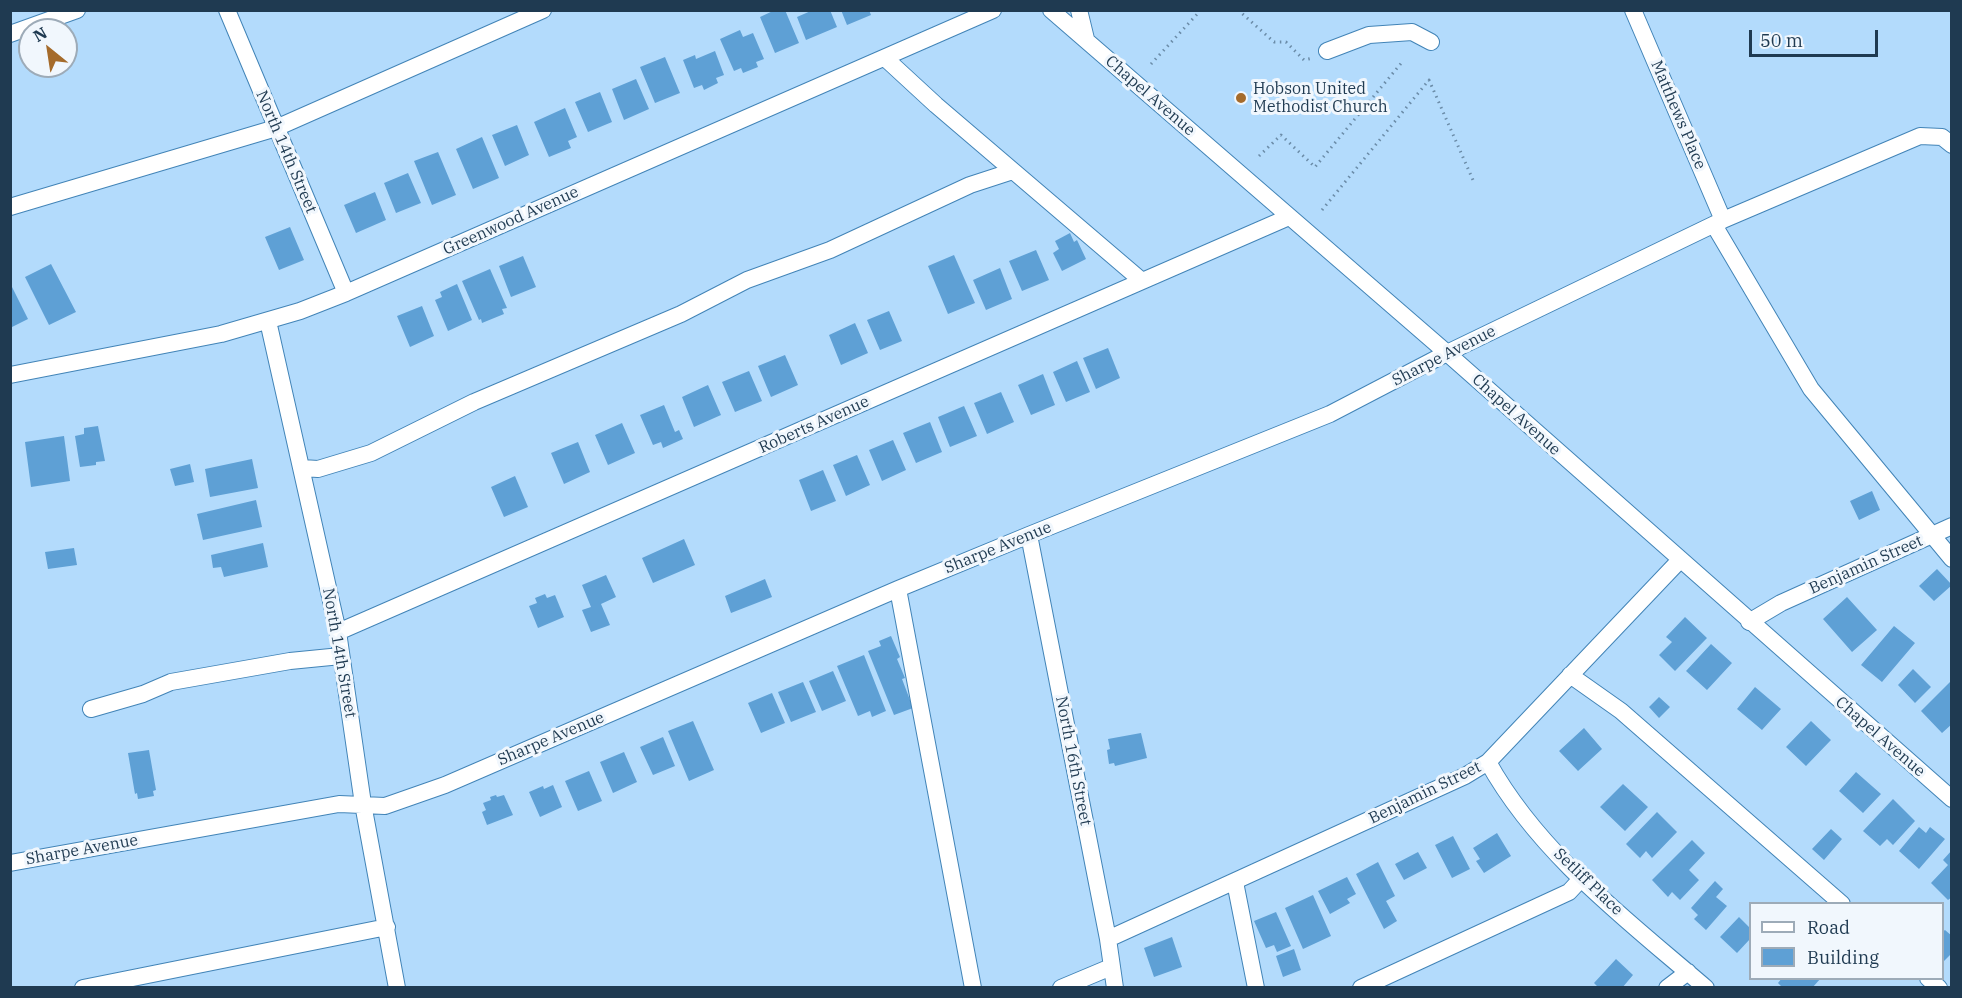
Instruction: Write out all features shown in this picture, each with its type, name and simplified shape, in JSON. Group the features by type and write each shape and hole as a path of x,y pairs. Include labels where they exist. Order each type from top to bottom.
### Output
{"street":[{"path":"10,34 77,10"},
{"name":"North 14th Street","path":"227,10 346,293"},
{"path":"10,207 276,128 543,10"},
{"name":"Greenwood Avenue","path":"10,375 221,334 300,311 346,293 993,10"},
{"name":"Chapel Avenue","path":"1051,10 1447,353 1952,799"},
{"path":"1079,10 1086,40"},
{"name":"Matthews Place","path":"1633,10 1718,223 1811,389 1930,536 1952,559"},
{"path":"1323,54 1369,35 1412,32 1431,42"},
{"path":"885,58 936,105 1142,281"},
{"name":"Sharpe Avenue","path":"10,863 339,804 385,806 445,784 898,589 1329,414 1447,353 1718,223 1920,136 1942,137 1952,145"},
{"path":"302,468 318,469 370,453 474,402 681,314 747,280 830,250 970,185 1013,171"},
{"name":"Roberts Avenue","path":"338,632 1289,216"},
{"name":"North 14th Street","path":"268,321 338,632 363,804 397,987"},
{"name":"Benjamin Street","path":"1749,622 1780,603 1952,526"},
{"name":"North 16th Street","path":"1029,535 1108,939 1115,987"},
{"name":"Benjamin Street","path":"1108,939 1465,776 1488,762 1680,560"},
{"path":"898,589 973,987"},
{"path":"91,710 171,682 315,657 341,656"},
{"path":"1570,675 1621,711 1841,902"},
{"name":"Setliff Place","path":"1488,762 1503,789 1526,820 1581,879 1706,987"},
{"path":"1360,987 1569,892 1581,879"},
{"path":"1235,882 1256,987"},
{"path":"83,987 387,927"},
{"path":"1060,987 1111,967"},
{"path":"1667,987 1688,972"}],"path":[{"path":"1151,64 1201,10"},
{"path":"1238,10 1274,42 1286,42 1304,60 1323,54"},
{"path":"1259,156 1281,135 1315,166 1403,60"},
{"path":"1322,210 1429,80 1473,180"}],"building":[{"path":"775,10 785,10 799,43 775,53 760,17"},
{"path":"813,10 830,10 837,27 806,40 797,17"},
{"path":"841,10 869,10 871,15 847,25"},
{"path":"740,30 743,37 753,33 764,59 756,62 758,67 743,73 741,68 734,71 720,39"},
{"path":"715,51 724,75 716,78 718,83 704,90 702,85 694,88 683,60 695,55 696,59"},
{"path":"665,57 680,93 655,103 640,67"},
{"path":"636,79 649,109 624,120 612,89"},
{"path":"600,92 612,122 588,132 575,102"},
{"path":"565,108 577,137 568,141 571,148 549,157 534,122"},
{"path":"517,125 529,155 505,166 492,135"},
{"path":"482,137 499,178 473,189 456,149"},
{"path":"438,152 456,195 432,205 414,161"},
{"path":"408,173 421,203 396,213 384,183"},
{"path":"375,192 386,220 356,233 344,205"},
{"path":"290,227 304,260 279,270 265,237"},
{"path":"1070,233 1074,242 1077,240 1086,259 1062,271 1053,253 1059,249 1055,241"},
{"path":"1036,250 1049,280 1022,291 1009,261"},
{"path":"954,255 975,303 948,314 928,266"},
{"path":"523,256 536,287 511,297 499,266"},
{"path":"51,264 76,312 49,325 25,277"},
{"path":"1000,268 1012,299 986,310 973,280"},
{"path":"490,269 507,308 502,309 504,314 482,323 462,281"},
{"path":"10,283 28,319 10,328"},
{"path":"457,284 472,320 448,331 435,300 442,297 440,292"},
{"path":"422,306 434,336 410,347 397,316"},
{"path":"889,311 902,341 880,350 867,320"},
{"path":"855,323 868,353 841,365 829,335"},
{"path":"1108,348 1120,378 1096,389 1083,358"},
{"path":"785,355 798,385 771,397 758,366"},
{"path":"1077,361 1090,392 1066,402 1053,372"},
{"path":"749,371 762,401 735,412 722,382"},
{"path":"1043,374 1055,405 1031,415 1018,385"},
{"path":"708,385 721,415 694,427 682,397"},
{"path":"1001,392 1014,422 987,434 974,403"},
{"path":"664,405 675,432 679,430 683,439 663,448 661,442 653,445 640,415"},
{"path":"964,406 977,436 950,447 938,417"},
{"path":"930,422 942,452 916,463 903,433"},
{"path":"622,423 635,453 608,465 595,435"},
{"path":"98,426 105,461 80,467 75,436 84,434 84,428"},
{"path":"64,436 70,481 31,487 25,442"},
{"path":"893,440 906,470 882,481 869,450"},
{"path":"578,442 590,472 564,484 551,453"},
{"path":"857,455 870,485 846,496 833,465"},
{"path":"252,459 258,488 210,497 205,469"},
{"path":"190,464 194,482 175,486 170,469"},
{"path":"823,470 836,501 811,511 799,480"},
{"path":"515,476 528,507 504,517 491,487"},
{"path":"1872,491 1880,510 1859,520 1850,501"},
{"path":"256,500 262,527 203,540 197,514"},
{"path":"684,539 695,565 653,583 642,558"},
{"path":"263,543 268,567 224,577 221,567 213,568 211,555"},
{"path":"74,548 77,565 48,569 45,552"},
{"path":"1937,569 1952,585 1934,601 1919,586"},
{"path":"606,575 616,597 601,604 610,625 591,632 582,610 591,607 582,585"},
{"path":"765,579 772,597 731,613 725,596"},
{"path":"545,594 547,598 555,595 564,617 538,628 529,606 537,603 535,598"},
{"path":"1847,597 1877,630 1852,652 1823,619"},
{"path":"1685,617 1707,638 1675,671 1659,655 1672,642 1666,637"},
{"path":"1894,626 1915,643 1882,682 1861,665"},
{"path":"891,636 900,657 897,659 905,678 902,679 913,708 894,715 868,651 881,646 879,641"},
{"path":"1711,644 1732,663 1707,690 1686,671"},
{"path":"864,655 886,711 872,717 870,711 858,716 837,666"},
{"path":"1913,669 1931,687 1915,703 1898,685"},
{"path":"833,671 846,701 822,711 809,681"},
{"path":"1952,680 1952,724 1942,733 1921,711"},
{"path":"803,682 816,712 791,722 778,692"},
{"path":"1755,687 1781,709 1762,730 1737,709"},
{"path":"772,693 785,723 761,733 748,703"},
{"path":"1659,697 1670,707 1659,718 1649,707"},
{"path":"693,721 714,770 689,781 668,731"},
{"path":"1811,721 1831,740 1806,766 1786,747"},
{"path":"1584,728 1602,749 1578,771 1559,751"},
{"path":"1141,733 1147,758 1115,766 1114,763 1109,764 1108,739"},
{"path":"663,737 675,766 653,775 640,747"},
{"path":"149,750 156,790 153,791 154,796 138,799 137,793 135,794 128,753"},
{"path":"624,752 637,782 613,793 600,762"},
{"path":"589,771 602,801 578,811 565,781"},
{"path":"1856,772 1881,794 1863,813 1839,791"},
{"path":"1623,784 1648,807 1625,831 1600,807"},
{"path":"553,785 562,807 540,817 529,792 543,786 544,789"},
{"path":"496,795 497,797 504,795 513,815 487,825 482,812 486,810 483,803"},
{"path":"1893,799 1915,821 1893,845 1887,839 1880,846 1863,831"},
{"path":"1657,812 1677,832 1652,858 1646,851 1640,858 1626,844"},
{"path":"1919,827 1926,833 1930,827 1945,839 1919,869 1899,851"},
{"path":"1831,829 1842,839 1824,860 1812,849"},
{"path":"1497,833 1511,856 1484,873 1476,861 1480,859 1473,848"},
{"path":"1453,836 1470,869 1452,878 1435,845"},
{"path":"1692,840 1705,853 1689,870 1699,880 1680,900 1672,892 1668,897 1652,880"},
{"path":"1952,850 1952,897 1948,900 1931,883 1948,865 1943,860"},
{"path":"1418,852 1427,868 1404,880 1395,864"},
{"path":"1378,862 1395,896 1386,901 1397,921 1384,929 1356,874"},
{"path":"1347,877 1356,894 1347,899 1350,903 1330,914 1318,891"},
{"path":"1715,881 1723,889 1716,897 1727,906 1706,930 1694,919 1698,915 1691,908"},
{"path":"1313,895 1331,936 1303,949 1285,908"},
{"path":"1276,912 1291,946 1277,952 1274,945 1266,948 1254,921"},
{"path":"1739,917 1749,927 1749,940 1737,953 1720,937"},
{"path":"1944,931 1952,936 1952,953 1944,961"},
{"path":"1172,937 1182,967 1154,977 1144,948"},
{"path":"1294,949 1301,970 1283,977 1276,956"},
{"path":"1616,959 1633,975 1622,988 1599,988 1594,983"},
{"path":"1780,980 1819,980 1812,988 1783,988 1778,983"}],"place":[{"name":"Hobson United Methodist Church","path":"1241,98"}]}
